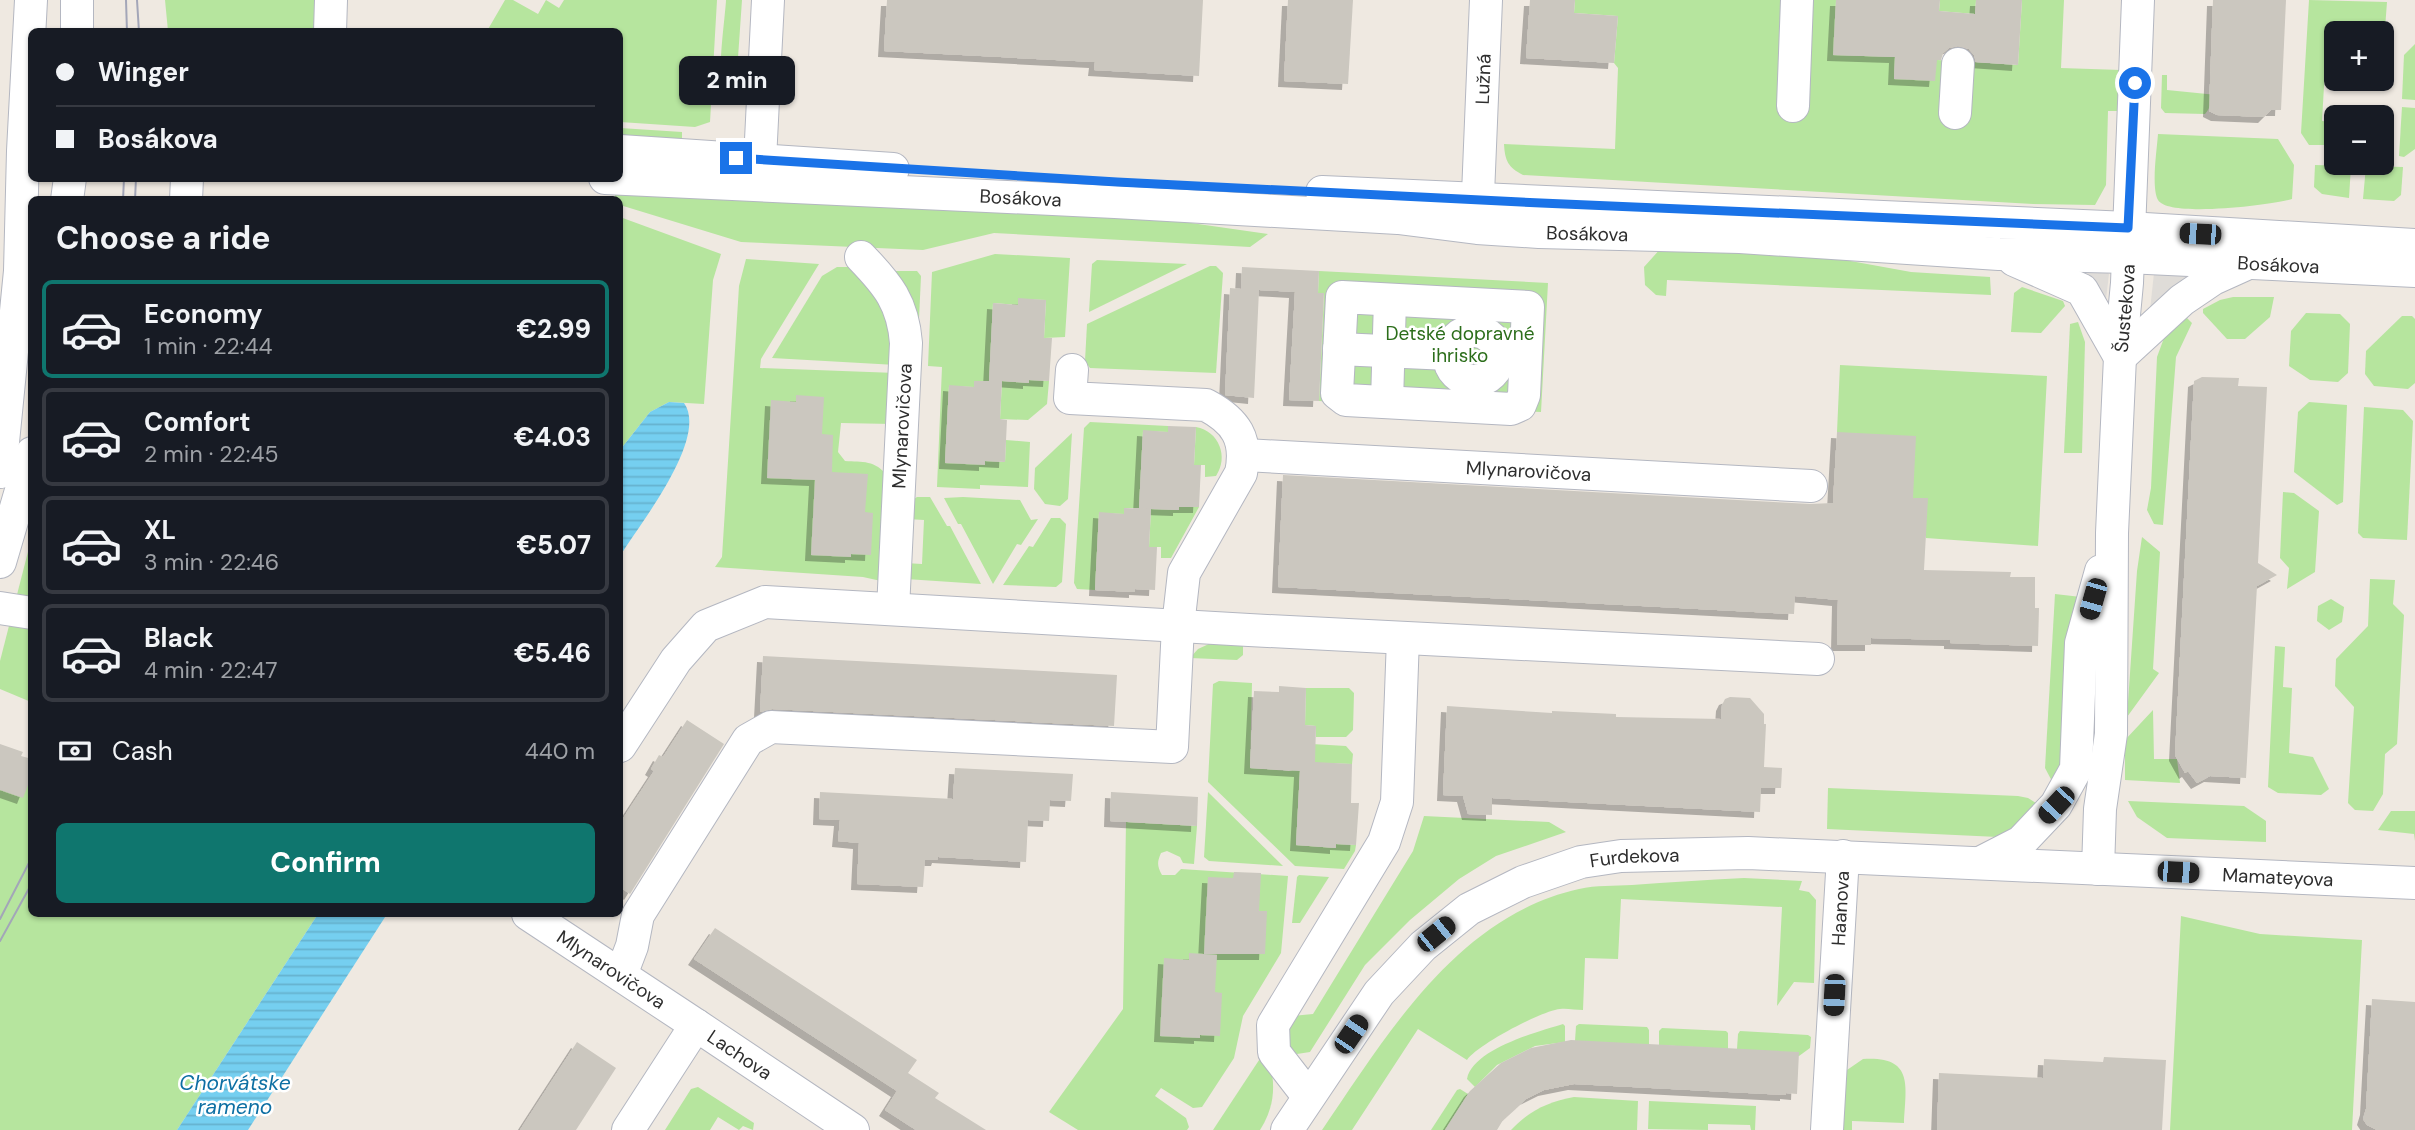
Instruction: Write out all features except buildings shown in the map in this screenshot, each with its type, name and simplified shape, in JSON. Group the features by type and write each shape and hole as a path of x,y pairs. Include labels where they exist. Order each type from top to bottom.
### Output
{"street":[{"path":"28,28 31,0"},
{"path":"77,0 78,28"},
{"path":"330,28 331,0"},
{"path":"759,172 768,0"},
{"name":"Lužná","path":"1477,213 1486,0"},
{"path":"1793,106 1797,0"},
{"name":"Šustekova","path":"2098,869 2100,809 2112,734 2112,533 2120,357 2127,283 2138,0"},
{"path":"0,472 20,271 23,194 18,150 19,116 28,29"},
{"path":"1955,113 1958,64"},
{"name":"Bosákova","path":"623,151 759,172 1384,217 1477,213 2128,243 2415,245"},
{"path":"1420,196 1452,183 1479,157"},
{"name":"Bosákova","path":"623,177 759,172 1103,181 1420,196 1477,213 1623,235 1741,237 2000,254 2128,243 2246,264 2415,271"},
{"path":"2000,254 2082,290 2120,357 2182,300 2213,279 2246,264"},
{"name":"Mlynarovičova","path":"861,257 882,279 905,321 906,352 893,609"},
{"path":"1342,297 1390,300 1476,317 1528,307 1512,356 1524,395 1520,405 1511,408 1472,393 1387,402 1346,400 1337,393 1342,297"},
{"path":"1387,402 1390,300"},
{"path":"1472,393 1450,362 1449,354 1455,340 1476,317"},
{"path":"1476,317 1498,348 1512,356"},
{"path":"1339,349 1449,354"},
{"path":"1472,393 1498,363 1512,356"},
{"path":"621,975 632,946 638,915 748,740 771,727 1172,747 1178,626 1184,573 1241,473 1245,454 1242,440 1223,414 1206,405 1070,398 1072,370"},
{"name":"Mlynarovičova","path":"1245,454 1811,486"},
{"path":"0,562 28,467"},
{"name":"Šustekova","path":"1981,863 2021,842 2056,805 2076,769 2081,643 2112,533"},
{"path":"623,741 676,660 706,626 765,602 1818,659"},
{"path":"0,608 28,612"},
{"path":"1308,1096 1277,1057 1273,1047 1273,1024 1384,842 1397,802 1403,638"},
{"path":"2076,769 2100,809"},
{"name":"Furdekova","path":"1287,1130 1379,993 1423,946 1469,909 1523,882 1581,862 1622,856 1700,852 1843,856 2098,869"},
{"name":"Haanova","path":"1828,1130 1843,856"},
{"name":"Mamateyova","path":"2098,869 2415,883"},
{"name":"Mlynarovičova","path":"533,917 696,1024"},
{"name":"Lachova","path":"628,1130 696,1024 853,1130"}],"green space":[{"path":"165,0 319,0 318,28 168,28"},
{"path":"505,0 513,0 538,14 546,0 559,8 564,0 717,0 710,122 695,127 623,122 623,28 489,28"},
{"path":"726,0 742,0 735,101 727,103 721,83"},
{"path":"1575,0 1783,0 1777,110 1802,112 1806,0 1836,0 1834,55 1895,57 1894,79 1937,60 2018,65 2022,0 2064,0 2061,68 2121,70 2119,111 2108,111 2106,185 2095,205 2033,204 1523,175 1508,163 1504,144 1615,149 1618,68 1614,63 1618,16 1574,13"},
{"path":"1940,0 1976,0 1975,14 1939,11"},
{"path":"2309,0 2387,2 2386,21 2324,21 2324,145 2309,145 2301,133"},
{"path":"2415,44 2415,100 2402,99 2404,55"},
{"path":"2162,75 2167,75 2167,90 2217,95 2205,114 2165,113 2161,108"},
{"path":"2402,107 2415,108 2415,149 2404,157 2399,156"},
{"path":"623,128 682,132 682,142 623,139"},
{"path":"2158,134 2278,139 2294,165 2292,199 2221,209 2166,205 2158,200 2155,186"},
{"path":"2315,165 2324,165 2324,175 2350,175 2349,198 2322,194 2314,187"},
{"path":"2394,167 2403,167 2401,195 2394,201 2363,199 2365,175 2394,175"},
{"path":"615,193 1177,221 1268,234 1250,247 994,233 923,250 741,242 623,206 623,196 615,196"},
{"path":"623,218 721,254 713,280 704,404 669,402 650,412 623,446"},
{"path":"1662,247 1812,254 1911,272 1990,277 1991,295 1667,280 1666,296 1656,295 1645,285 1644,267"},
{"path":"995,254 1070,258 1065,337 1044,338 1046,300 1018,299 1018,305 993,303 989,381 974,381 974,387 949,386 945,462 1005,462 1006,440 1030,442 1028,487 937,487 942,367 928,366 932,272"},
{"path":"746,259 819,264 761,359 760,368 896,373 892,424 841,423 838,452 845,461 873,464 887,476 881,581 863,577 715,567 722,557 739,286"},
{"path":"1097,260 1187,264 1089,312 1092,264"},
{"path":"1210,266 1216,266 1223,273 1216,373 1090,368 1085,361 1087,324"},
{"path":"837,267 855,267 889,312 896,365 772,358 822,276"},
{"path":"888,271 917,271 921,276 918,340"},
{"name":"Detské dopravné ihrisko","path":"1319,271 1548,283 1541,412 1319,401 1324,294 1318,293"},
{"path":"2022,287 2063,301 2065,306 2041,333 2011,332 2014,293"},
{"path":"2233,297 2274,297 2270,317 2245,339 2227,339 2203,313 2203,309"},
{"path":"2180,311 2192,323 2176,357 2163,525 2154,524 2147,510 2151,488 2157,357 2164,338"},
{"path":"2306,313 2340,314 2350,324 2348,373 2338,382 2310,380 2289,366 2291,331"},
{"path":"2402,316 2412,316 2415,319 2415,383 2408,389 2374,386 2365,374 2366,351"},
{"path":"2078,322 2085,342 2082,453 2064,453 2070,324"},
{"path":"1840,365 2047,376 2038,546 1926,538 1913,498 1837,432"},
{"path":"1029,380 1049,381 1047,404 1028,420 1000,419 1002,381 1029,383"},
{"path":"2309,402 2347,405 2343,502 2337,505 2294,472 2298,412"},
{"path":"2364,407 2403,410 2413,421 2407,540 2363,538 2358,533"},
{"path":"1090,422 1168,426 1168,432 1143,431 1139,508 1124,508 1124,514 1099,513 1095,590 1077,589 1074,583 1084,428"},
{"path":"1196,427 1211,434 1220,446 1222,461 1216,476 1205,477 1205,465 1194,465"},
{"path":"1072,433 1068,499 1060,506 1045,504 1034,489 1035,468"},
{"path":"2283,492 2294,493 2319,511 2315,572 2287,589 2289,568 2280,558"},
{"path":"917,497 930,497 947,526 950,526 981,584 906,579 905,563 922,564 924,520 907,519 908,503"},
{"path":"944,498 1020,500 1031,520 1038,519 1021,545 1017,544 993,584"},
{"path":"1179,507 1199,507 1171,558 1161,558 1161,547 1149,547 1151,509 1178,510"},
{"path":"1051,518 1060,518 1066,524 1062,582 1056,587 1003,585 1029,546 1033,547"},
{"path":"2142,537 2160,552 2153,669 2159,673 2127,717 2137,571"},
{"path":"28,552 28,701 0,689 0,661"},
{"path":"2370,579 2395,580 2393,604 2404,615 2397,744 2385,754 2383,794 2373,811 2355,810 2348,803 2354,707 2335,686 2336,659 2368,626"},
{"path":"2055,594 2081,597 2064,769 2053,783 2045,768"},
{"path":"2331,599 2344,607 2342,622 2329,630 2317,621 2318,606"},
{"path":"1211,643 1243,643 1243,655 1237,660 1190,658 1198,649"},
{"path":"2275,646 2285,647 2283,687 2292,688 2289,753 2313,757 2329,789 2321,795 2278,793 2268,787"},
{"path":"1219,681 1252,683 1250,768 1289,771 1300,768 1296,845 1335,848 1336,844 1356,845 1344,869 1295,866 1208,782 1213,684"},
{"path":"1306,688 1349,688 1354,693 1353,730 1346,737 1316,737 1316,726 1305,725"},
{"path":"2153,710 2154,759 2177,759 2180,783 2125,780 2125,740"},
{"path":"1312,744 1346,746 1353,754 1352,764 1325,763 1311,768"},
{"path":"28,776 28,917 316,917 177,1130 0,1130 0,790"},
{"path":"1828,788 2018,796 2028,798 2042,807 2027,824 1998,837 1827,829"},
{"path":"1208,792 1283,866 1209,861 1204,857"},
{"path":"2128,801 2244,806 2266,821 2266,842 2167,838 2137,817"},
{"path":"2391,811 2415,811 2415,841 2414,834 2378,830"},
{"path":"1424,816 1549,822 1566,832 1496,856 1459,879 1410,920 1365,965 1310,1052 1297,1054 1288,1049 1285,1026 1292,1016 1313,1014 1413,851"},
{"path":"1126,822 1197,826 1194,864 1183,863 1180,857 1167,851 1161,853 1158,864 1162,875 1175,875 1181,869 1288,876 1281,953 1243,1016 1234,1058 1202,1107 1193,1108 1161,1088 1155,1096 1186,1118 1189,1127 1187,1130 1078,1130 1049,1112 1123,1009"},
{"path":"1297,877 1329,877 1300,923 1292,923"},
{"path":"1744,878 1802,881 1799,890 1809,892 1816,900 1814,983 1794,982 1777,1006 1782,907 1621,899 1618,959 1585,958 1583,1010 1560,1009 1525,1022 1483,1046 1467,1060 1418,1029 1352,1130 1322,1130 1372,1056 1429,984 1461,952 1497,925 1536,903 1579,889"},
{"path":"2181,916 2260,934 2362,940 2352,1130 2170,1130"},
{"path":"1563,1024 1565,1042 1535,1046 1497,1065 1475,1087 1467,1079 1472,1068 1493,1051 1507,1043"},
{"path":"1576,1026 1647,1027 1649,1045 1575,1041"},
{"path":"1662,1028 1726,1031 1728,1049 1659,1045 1659,1031"},
{"path":"1740,1031 1808,1035 1811,1037 1810,1048 1799,1056 1737,1049"},
{"path":"1265,1051 1272,1071 1273,1091 1269,1111 1260,1130 1213,1130"},
{"path":"1863,1059 1891,1062 1899,1068 1905,1085 1904,1123 1852,1121 1852,1130 1841,1130 1847,1070"},
{"path":"698,1087 754,1123 753,1130 743,1126 739,1130 718,1117 710,1130 665,1130 691,1089"},
{"path":"1457,1090 1468,1094 1445,1130 1431,1130"},
{"path":"1574,1097 1638,1101 1637,1130 1511,1130 1540,1108"},
{"path":"1649,1101 1756,1106 1755,1130 1751,1130 1750,1125 1708,1124 1708,1130 1648,1129"}],"shaded area":[{"path":"2076,271 2107,272 2106,299 2103,300"},
{"path":"2154,273 2194,276 2150,310"}],"water":[{"path":"669,402 684,403 689,418 687,437 669,481 623,551 623,446 650,412"},
{"name":"Chorvátske rameno","path":"316,917 385,917 248,1130 177,1130"}],"tram line":[{"path":"126,0 127,28"},
{"path":"137,0 139,28"},
{"path":"123,196 124,182"},
{"path":"135,196 136,182"},
{"path":"0,919 28,865"},
{"path":"0,941 28,890"}],"route":[{"path":"736,158 1117,182 2128,228 2135,83"}]}
